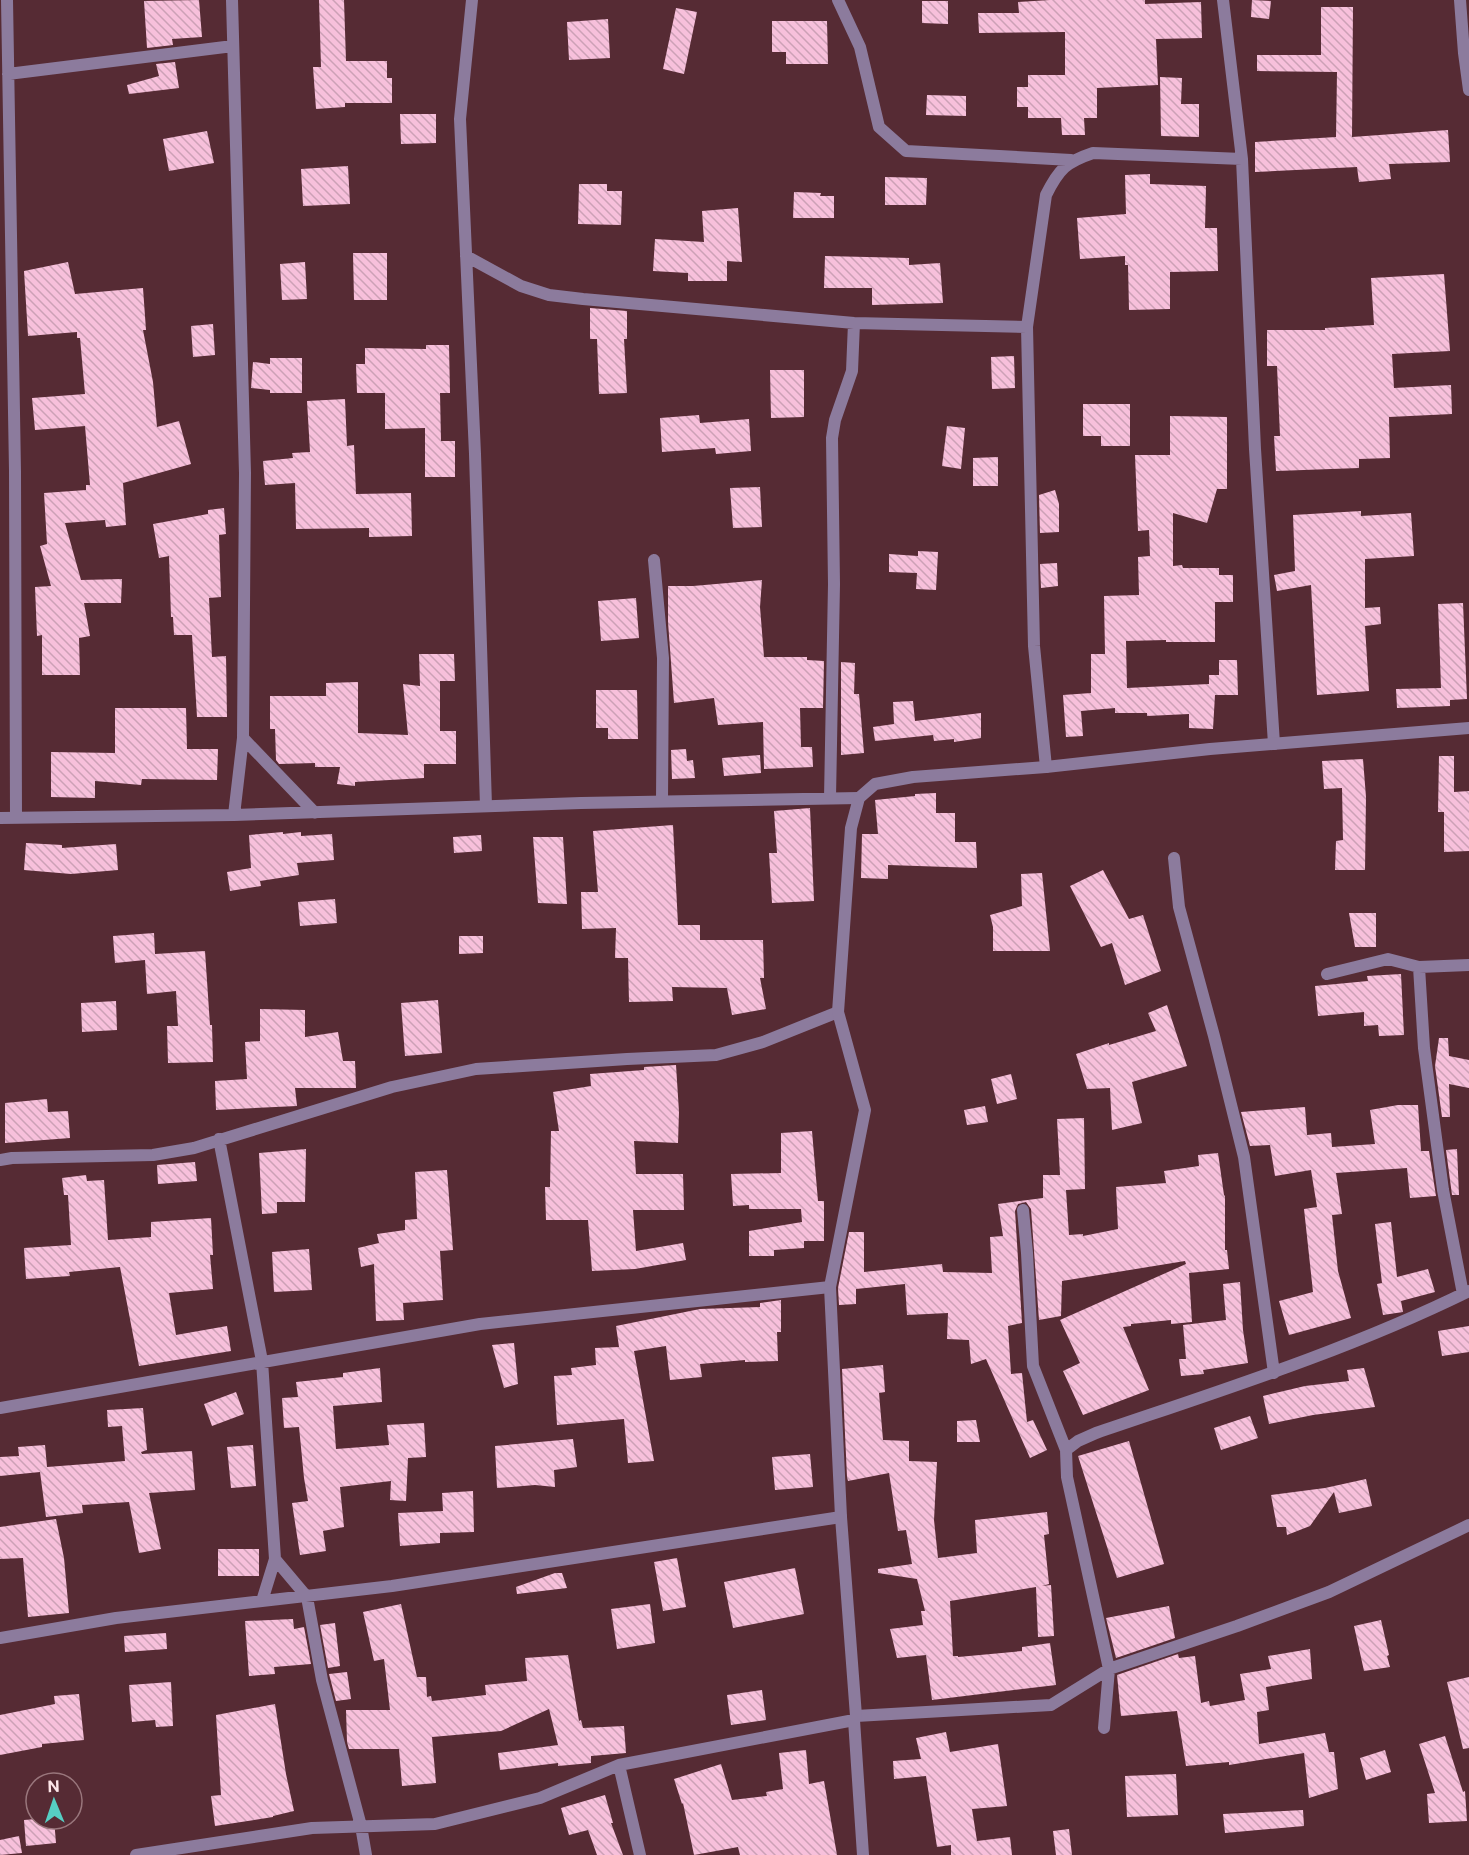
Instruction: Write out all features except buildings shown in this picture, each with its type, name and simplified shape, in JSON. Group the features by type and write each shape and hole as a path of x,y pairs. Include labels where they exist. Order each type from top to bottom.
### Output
{"street":[{"path":"7,0 15,471 16,818"},
{"path":"232,0 245,473 243,738 234,815"},
{"path":"472,0 460,119 476,466 486,806"},
{"path":"838,0 860,47 879,127 906,152 1071,160 1093,153 1242,159"},
{"path":"1223,0 1242,159 1255,449 1274,744"},
{"path":"1460,0 1469,90"},
{"path":"8,74 233,46"},
{"path":"1046,767 1034,646 1027,327 1046,195 1054,179 1071,160"},
{"path":"466,256 521,286 549,295 854,323 1027,327"},
{"path":"830,798 834,584 832,438 835,420 852,371 854,323"},
{"path":"654,560 663,658 662,801"},
{"path":"863,1855 841,1517 830,1287 865,1110 838,1012 851,828 859,798 875,784 913,777 1469,728"},
{"path":"243,738 315,813"},
{"path":"0,818 234,815 662,801 859,798"},
{"path":"1174,858 1179,906 1244,1157 1274,1373"},
{"path":"1327,974 1388,959 1419,967 1469,964"},
{"path":"1066,1450 1078,1441 1096,1433 1350,1345 1466,1293 1443,1190 1424,1048 1419,967"},
{"path":"0,1160 153,1155 194,1148 392,1087 476,1069 716,1055 763,1042 838,1012"},
{"path":"219,1139 262,1361 275,1559 262,1601"},
{"path":"1023,1210 1028,1253 1033,1366 1066,1450 1067,1477 1109,1669 1104,1728"},
{"path":"0,1408 480,1324 830,1287"},
{"path":"0,1638 116,1618 307,1597 841,1517"},
{"path":"136,1855 312,1828 435,1824 540,1798 619,1765 855,1718 1051,1705 1109,1669 1329,1592 1468,1527"},
{"path":"275,1559 307,1597 322,1680 361,1826 366,1855"},
{"path":"619,1765 640,1855"}]}
